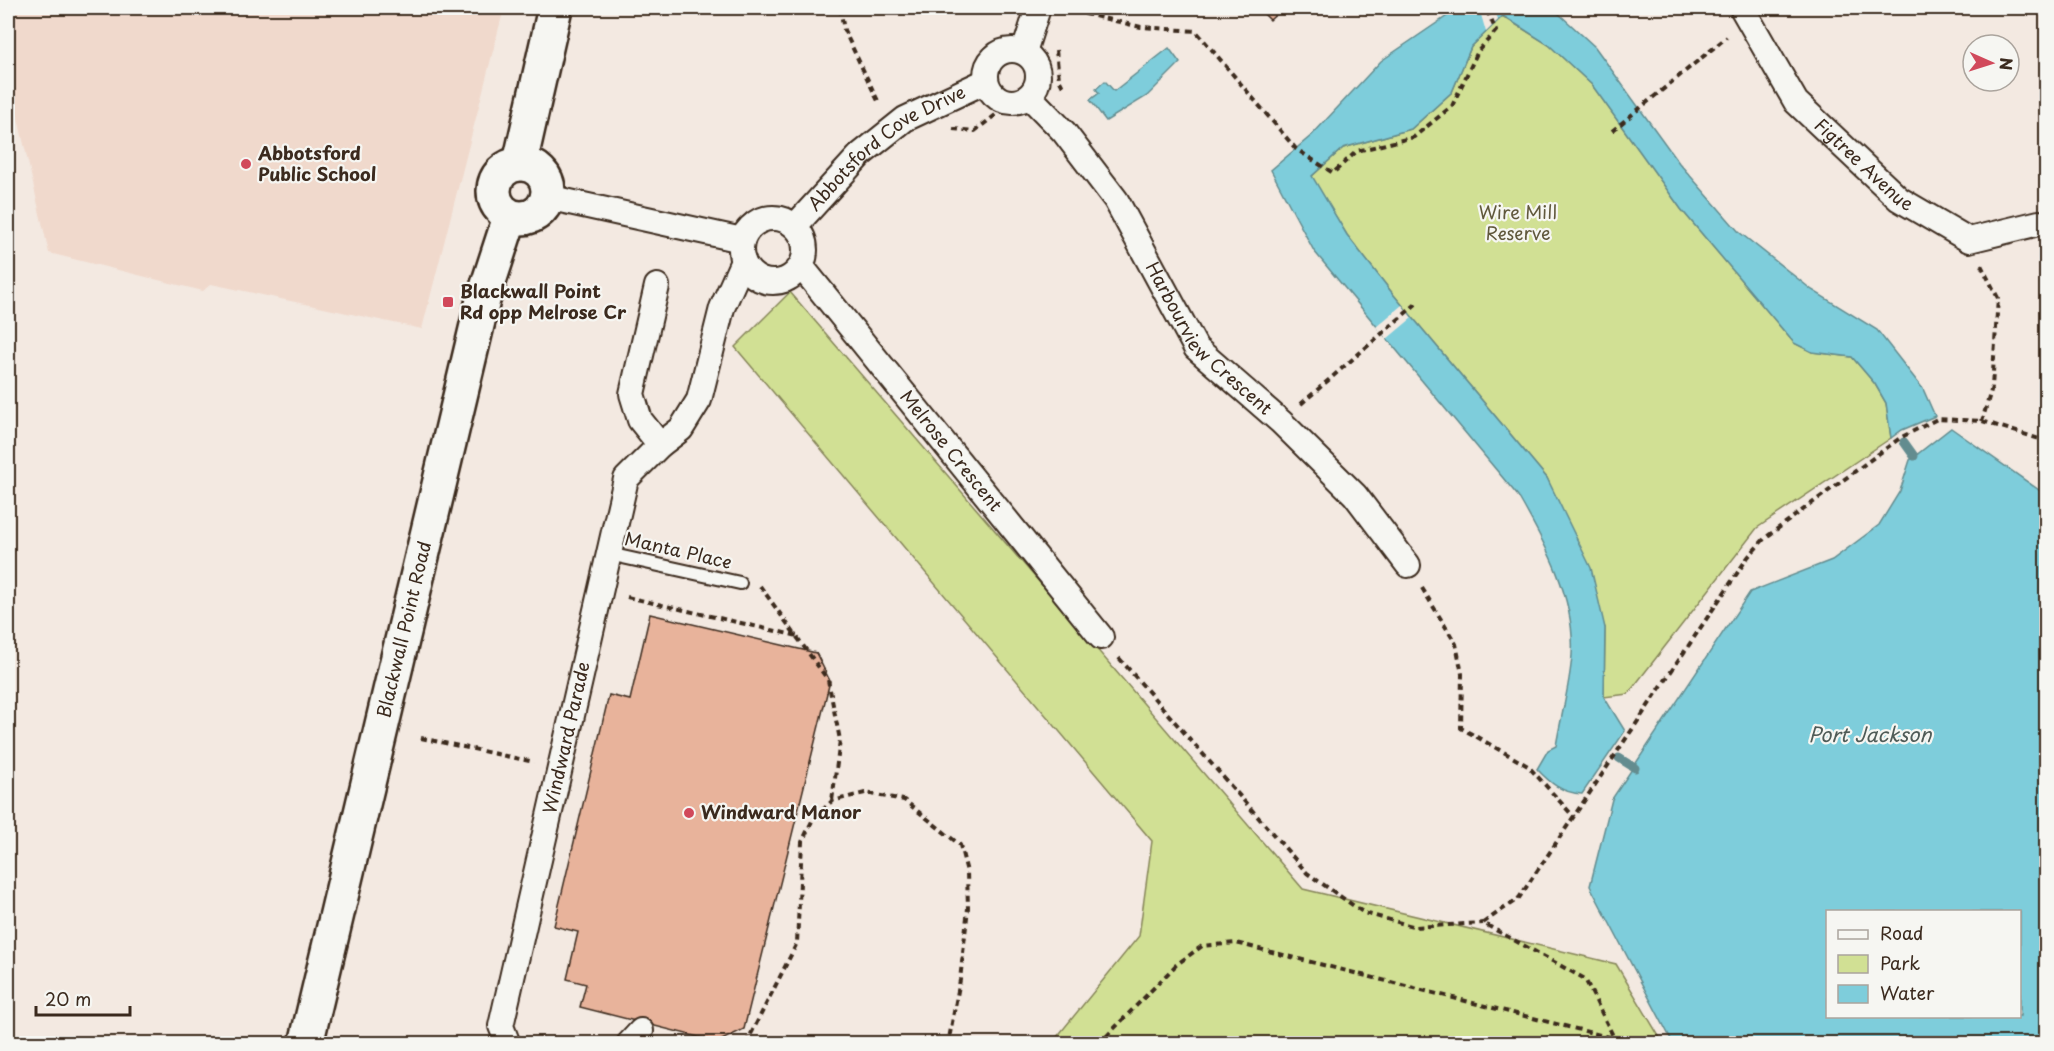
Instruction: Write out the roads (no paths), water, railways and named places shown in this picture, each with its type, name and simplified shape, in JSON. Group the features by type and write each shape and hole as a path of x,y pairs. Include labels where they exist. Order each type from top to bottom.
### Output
{"street":[{"path":"520,163 555,8"},
{"path":"1024,52 1038,8"},
{"name":"Figtree Avenue","path":"1745,13 1796,102 1899,200 1969,240 2039,222"},
{"path":"1008,50 1024,52 1036,65 1039,73 1035,90 1021,102 1004,101 990,90 986,81 988,65 1000,53 1008,50"},
{"name":"Abbotsford Cove Drive","path":"795,226 860,155 905,119 986,81"},
{"name":"Harbourview Crescent","path":"1029,97 1064,132 1116,200 1196,348 1281,422 1355,495 1408,565"},
{"path":"520,163 529,165 542,174 548,189 540,211 533,216 517,219 502,212 494,198 495,182 504,169 520,163"},
{"path":"547,197 742,250 755,277 776,282 795,275 801,266 805,245 795,226 776,217 755,223 742,250"},
{"name":"Blackwall Point Road","path":"306,1044 480,311 510,217"},
{"name":"Windward Parade","path":"508,1044 501,1026 626,479 660,445 681,429 699,400 722,308 742,250"},
{"name":"Melrose Crescent","path":"801,266 1101,637"},
{"path":"657,286 632,394 640,420 660,445"}],"lane":[{"name":"Manta Place","path":"609,554 740,583"}],"water":[{"path":"1459,8 1550,8 1557,12 1595,47 1679,163 1739,232 1812,290 1877,330 1923,389 1935,416 1902,430 1891,438 1886,403 1875,384 1852,357 1812,352 1794,343 1681,209 1592,85 1549,45 1503,16 1471,47 1452,92 1411,129 1343,148 1312,176 1347,235 1393,294 1547,478 1591,568 1605,628 1604,697 1625,731 1582,794 1568,792 1557,786 1537,769 1548,750 1556,746 1572,655 1569,613 1564,592 1548,552 1518,496 1314,251 1271,170 1312,135 1381,61"},
{"path":"1169,48 1180,63 1147,96 1106,121 1090,100 1099,93 1096,89 1105,81 1114,91"},
{"name":"Port Jackson","path":"1951,428 2046,495 2046,1043 1673,1043 1590,886 1612,799 1750,592 1832,560 1879,525 1900,491 1910,460"}],"waterway":[{"path":"1904,442 1914,456"},
{"path":"1619,758 1635,768"}],"place":[{"name":"Abbotsford Public School","path":"246,164"},
{"name":"Blackwall Point Rd opp Melrose Cr","path":"448,302"},
{"name":"Windward Manor","path":"689,813"}],"park label":[{"name":"Wire Mill Reserve","path":"1518,223"}]}
